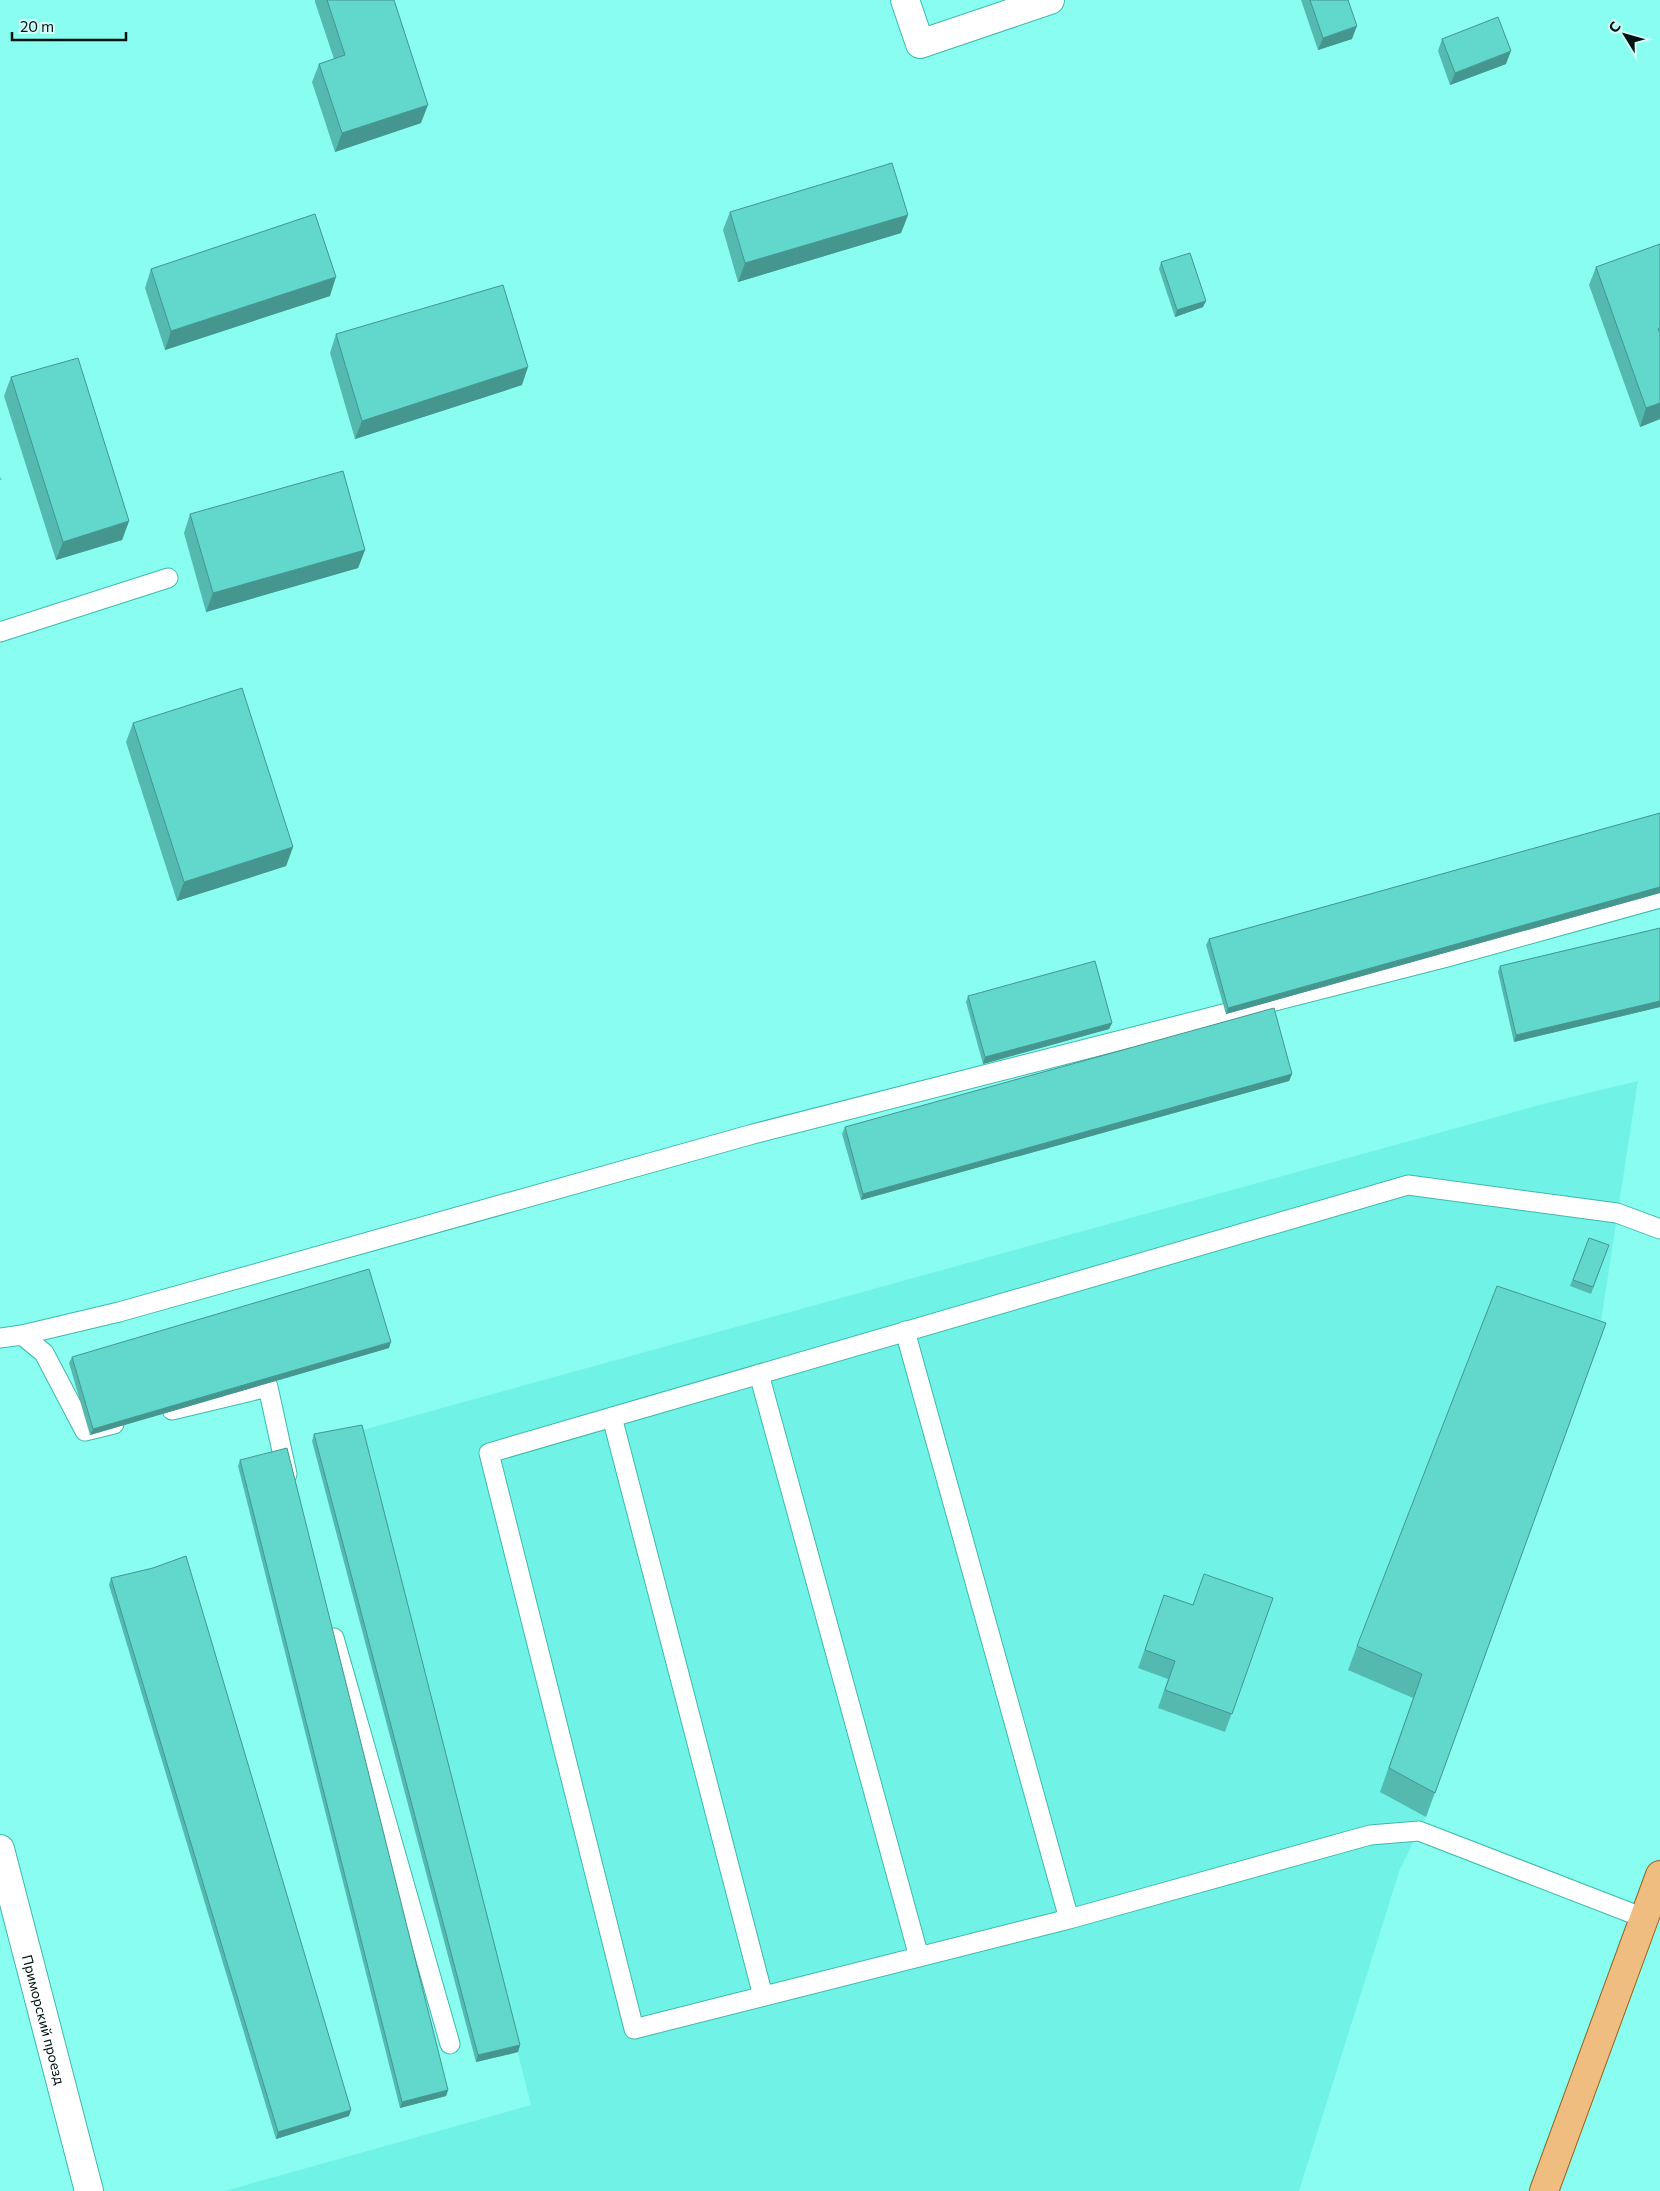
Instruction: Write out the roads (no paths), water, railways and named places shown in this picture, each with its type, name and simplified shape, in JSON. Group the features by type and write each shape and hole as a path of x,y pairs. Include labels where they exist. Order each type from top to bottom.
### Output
{"main road":[{"path":"1544,2191 1660,1876"}],"street":[{"path":"906,0 920,44 1050,0"},
{"name":"Приморский проезд","path":"0,1849 89,2191"}],"lane":[{"path":"0,632 168,578"},
{"path":"0,1338 22,1335 119,1312 753,1134 1447,957 1660,898"},
{"path":"1644,1918 1419,1831 1370,1835 1069,1919 634,2029 489,1453 1408,1184 1617,1213 1660,1230"},
{"path":"905,1331 1069,1919"},
{"path":"22,1335 44,1353 85,1431 133,1420"},
{"path":"759,1374 919,1957"},
{"path":"152,1415 268,1387 291,1490"},
{"path":"612,1417 762,1996"},
{"path":"330,1623 450,2044"}]}
